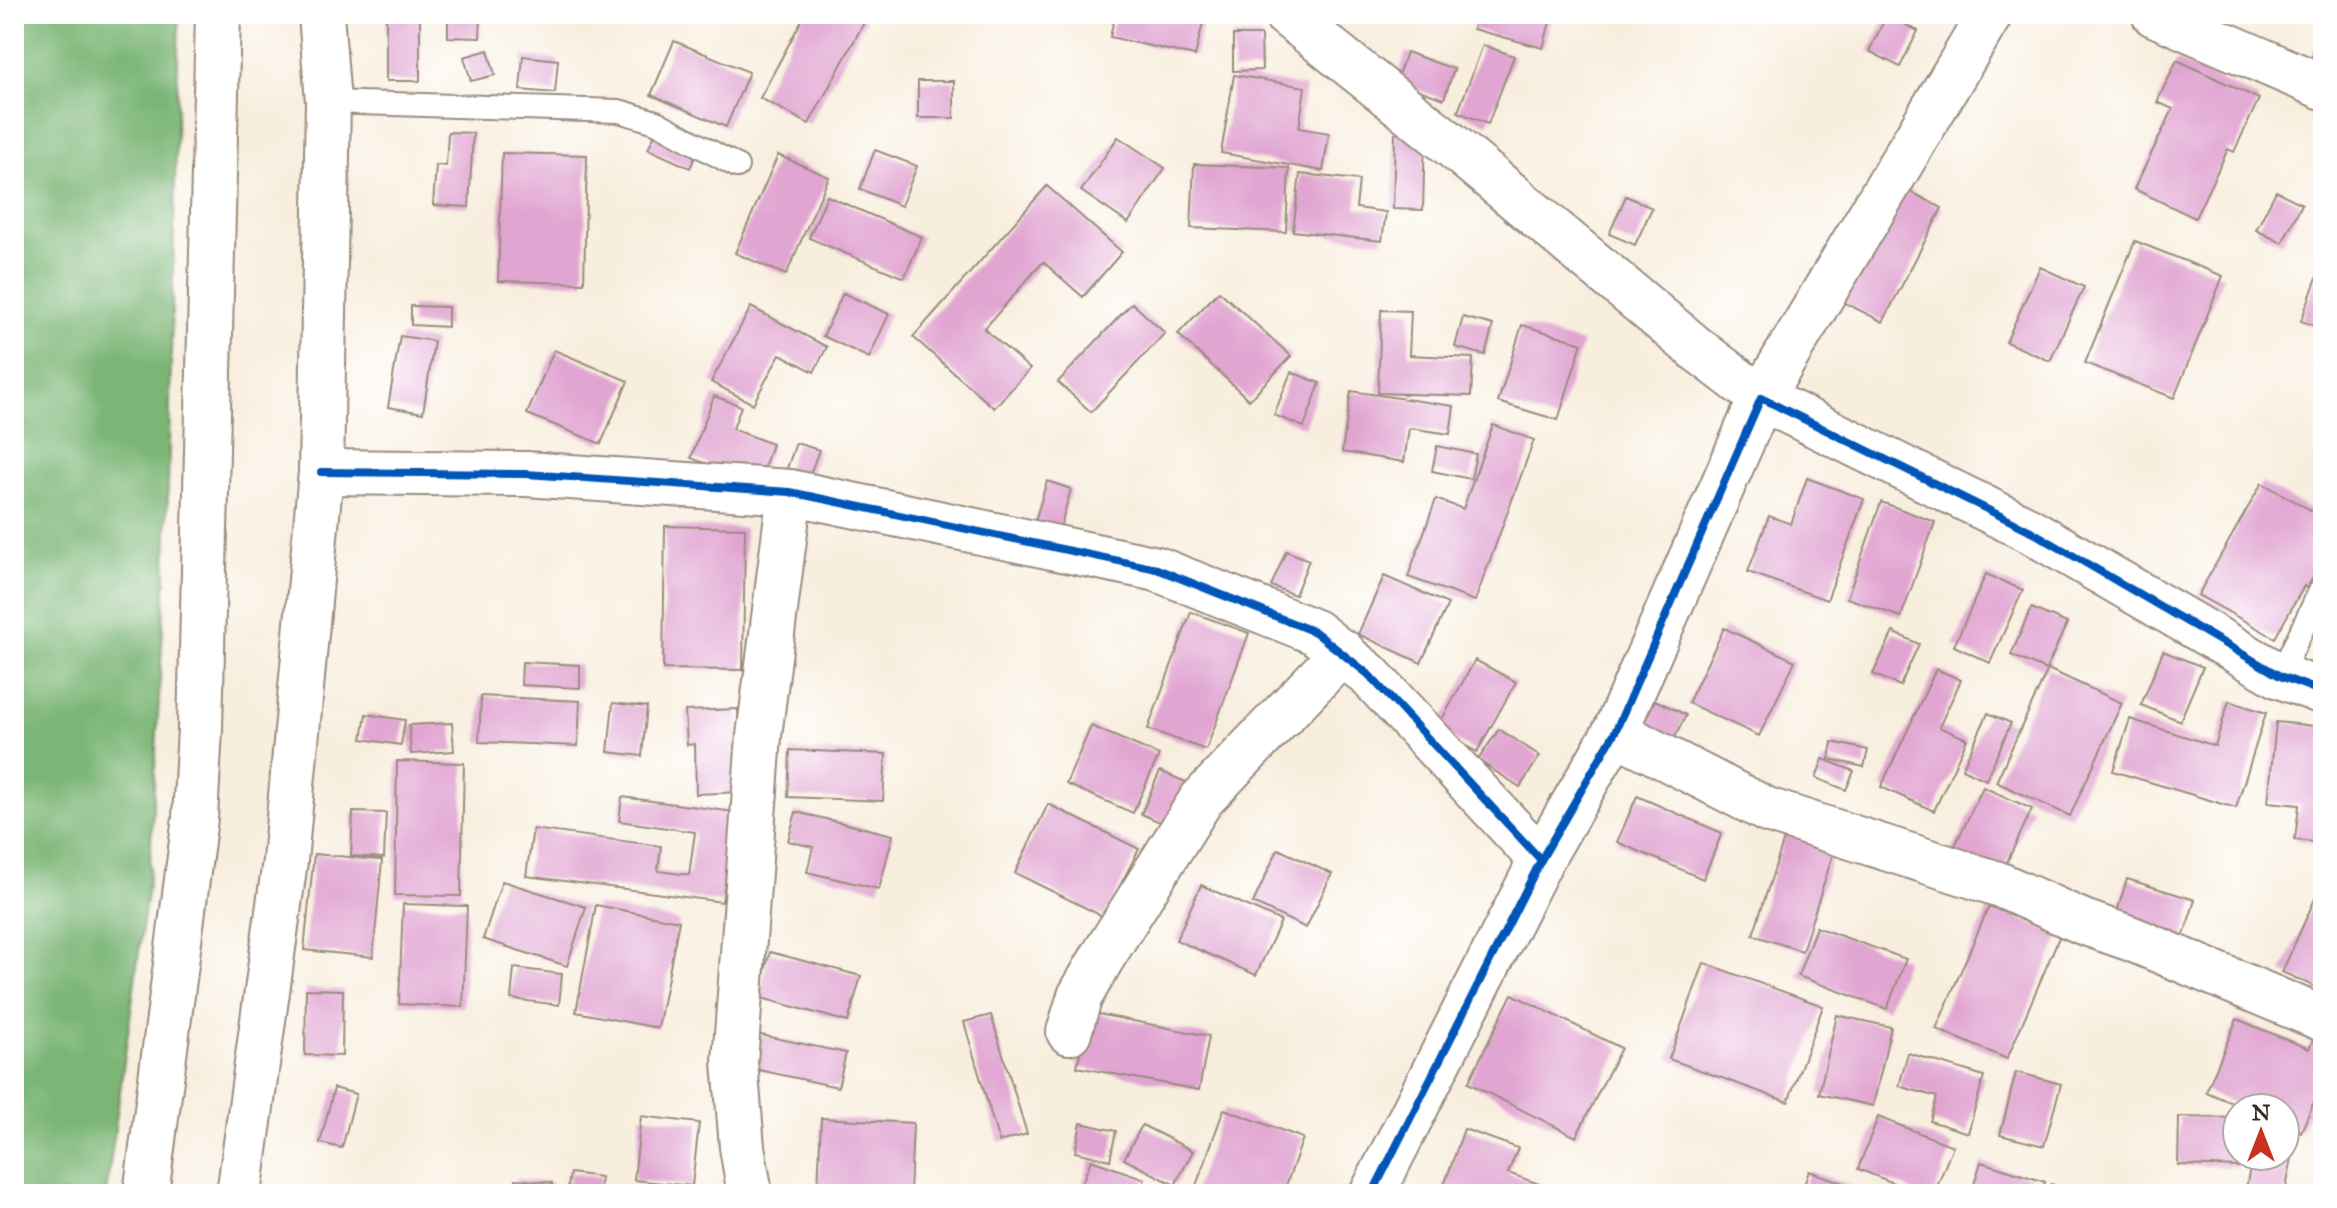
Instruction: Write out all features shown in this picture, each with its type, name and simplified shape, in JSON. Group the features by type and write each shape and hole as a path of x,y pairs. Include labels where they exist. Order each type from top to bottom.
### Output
{"main road":[{"path":"146,1194 195,818 218,14"},
{"path":"239,1194 285,861 321,472 328,102 321,14"},
{"path":"1286,14 1761,398 2029,530 2280,676 2323,692"},
{"path":"1372,1194 1541,860 1615,732 1761,398 1990,14"},
{"path":"2154,14 2323,87"},
{"path":"321,472 526,474 790,492 1157,569 1315,632 1343,652 1368,674 1541,860"},
{"path":"750,1194 742,1147 735,1062 759,736 790,492"},
{"path":"1069,1032 1080,996 1201,800 1343,652"},
{"path":"1615,732 1767,810 1998,884 2083,922 2132,939 2323,1019"}],"lane":[{"path":"328,102 619,111 656,122 737,166"},
{"path":"2280,676 2323,585"}],"green space":[{"path":"14,14 179,14 166,572 149,878 106,1194 14,1194"}],"building":[{"path":"386,14 420,14 420,81 386,81"},
{"path":"448,14 481,14 480,38 448,37"},
{"path":"805,14 856,14 866,19 809,124 760,98"},
{"path":"1115,14 1205,14 1195,56 1110,37"},
{"path":"1477,14 1552,14 1543,48 1473,29"},
{"path":"1887,15 1918,31 1900,67 1869,51"},
{"path":"2323,16 2323,69 2310,66"},
{"path":"1233,35 1261,35 1262,70 1233,71"},
{"path":"674,41 749,72 726,127 651,95"},
{"path":"1483,45 1514,56 1488,124 1458,112"},
{"path":"488,50 495,75 471,81 464,57"},
{"path":"1406,52 1454,69 1444,99 1396,82"},
{"path":"523,56 558,60 555,93 520,90"},
{"path":"2177,60 2259,99 2234,152 2228,149 2195,218 2134,189 2173,109 2157,102"},
{"path":"1234,75 1305,87 1299,128 1329,133 1323,171 1221,153"},
{"path":"918,81 954,81 954,118 918,118"},
{"path":"662,118 704,137 690,168 648,149"},
{"path":"448,132 473,133 469,207 433,205 436,165 446,166"},
{"path":"1395,133 1425,133 1423,210 1393,209"},
{"path":"1118,137 1165,168 1128,223 1081,191"},
{"path":"875,150 917,166 901,206 860,189"},
{"path":"502,153 587,155 584,283 498,281"},
{"path":"778,155 829,177 786,275 735,253"},
{"path":"1194,164 1289,168 1286,232 1191,228"},
{"path":"1300,174 1359,180 1356,208 1386,212 1382,241 1293,231"},
{"path":"1047,186 1122,252 1083,297 1043,262 984,329 1030,369 994,408 913,337"},
{"path":"1900,186 1942,208 1883,322 1841,301"},
{"path":"2276,191 2302,204 2282,243 2256,230"},
{"path":"827,196 922,237 904,278 809,238"},
{"path":"1626,196 1652,208 1635,245 1609,234"},
{"path":"2135,241 2223,276 2174,398 2085,363"},
{"path":"2323,261 2323,329 2301,321"},
{"path":"2040,267 2084,287 2050,361 2006,342"},
{"path":"1219,291 1291,356 1249,400 1178,334"},
{"path":"843,293 889,314 869,358 823,336"},
{"path":"1132,303 1165,333 1091,412 1058,382"},
{"path":"411,306 448,307 448,327 411,325"},
{"path":"751,307 827,347 814,372 780,354 753,404 711,382"},
{"path":"1381,310 1411,311 1409,355 1473,358 1471,396 1378,393"},
{"path":"1463,317 1493,325 1485,355 1455,347"},
{"path":"1522,325 1582,343 1558,420 1498,402"},
{"path":"400,336 434,341 423,413 388,407"},
{"path":"554,350 628,381 601,444 527,414"},
{"path":"1291,372 1320,383 1304,427 1274,415"},
{"path":"1351,391 1454,406 1450,434 1409,428 1404,462 1342,452"},
{"path":"714,396 741,406 733,429 772,444 759,483 691,458"},
{"path":"1493,425 1534,440 1475,601 1408,577 1436,499 1463,509"},
{"path":"796,443 819,450 803,493 781,485"},
{"path":"1437,446 1476,454 1471,479 1432,471"},
{"path":"1807,478 1864,499 1827,600 1748,572 1769,516 1791,524"},
{"path":"1047,481 1071,489 1058,535 1033,528"},
{"path":"2262,483 2323,517 2323,560 2307,588 2304,586 2275,638 2198,595"},
{"path":"1881,502 1935,522 1901,617 1847,598"},
{"path":"665,526 745,528 743,670 663,669"},
{"path":"1286,551 1309,560 1295,595 1271,586"},
{"path":"1986,574 2023,590 1990,663 1954,646"},
{"path":"1384,576 1448,604 1421,663 1358,634"},
{"path":"2031,608 2067,623 2046,670 2011,655"},
{"path":"1191,612 1249,633 1206,750 1148,729"},
{"path":"1724,628 1795,661 1759,736 1688,703"},
{"path":"1893,632 1919,644 1900,686 1873,674"},
{"path":"2163,651 2203,667 2180,721 2141,705"},
{"path":"1475,660 1516,682 1477,752 1436,730"},
{"path":"522,662 580,665 580,688 521,685"},
{"path":"1936,669 1961,680 1939,727 1967,739 1934,811 1881,787"},
{"path":"2048,669 2122,703 2070,816 1996,782"},
{"path":"481,696 580,701 578,746 479,742"},
{"path":"1655,700 1686,715 1666,756 1635,740"},
{"path":"2229,701 2266,713 2236,808 2113,771 2130,719 2215,746"},
{"path":"613,703 647,707 642,756 608,752"},
{"path":"738,709 741,792 696,794 695,744 687,745 685,711"},
{"path":"1988,713 2011,723 1986,780 1962,769"},
{"path":"366,714 405,720 401,745 362,739"},
{"path":"2276,722 2323,727 2323,843 2295,840 2299,805 2268,802"},
{"path":"452,723 454,751 411,754 409,725"},
{"path":"1091,726 1159,755 1133,813 1066,784"},
{"path":"1499,729 1540,756 1520,787 1478,760"},
{"path":"1832,742 1868,750 1864,767 1829,759"},
{"path":"790,750 886,754 883,801 788,797"},
{"path":"1823,759 1854,771 1846,790 1816,778"},
{"path":"397,761 464,763 461,896 395,895"},
{"path":"1160,771 1186,782 1167,825 1141,814"},
{"path":"1983,787 2032,809 2000,877 1951,854"},
{"path":"1637,796 1722,833 1703,879 1617,842"},
{"path":"622,797 735,812 722,902 526,876 533,829 661,846 658,871 689,875 695,832 619,821"},
{"path":"1048,804 1139,849 1104,917 1015,873"},
{"path":"353,812 386,813 384,858 351,856"},
{"path":"796,812 893,835 879,889 807,872 813,847 788,841"},
{"path":"1788,827 1837,842 1802,951 1753,935"},
{"path":"1278,849 1332,874 1306,928 1253,903"},
{"path":"314,854 382,860 373,957 304,950"},
{"path":"2127,879 2195,900 2183,938 2115,918"},
{"path":"502,881 586,907 567,966 483,939"},
{"path":"2323,881 2323,987 2322,990 2282,972"},
{"path":"1201,885 1281,921 1256,975 1176,940"},
{"path":"403,904 467,906 463,1007 399,1004"},
{"path":"596,905 679,921 658,1028 576,1012"},
{"path":"1989,906 2060,935 2007,1059 1936,1029"},
{"path":"1816,927 1906,959 1887,1009 1798,976"},
{"path":"770,952 861,976 848,1022 758,997"},
{"path":"1704,963 1823,1006 1788,1102 1669,1059"},
{"path":"514,968 562,974 559,1005 511,999"},
{"path":"306,989 343,990 342,1056 305,1055"},
{"path":"1512,994 1621,1048 1576,1137 1468,1083"},
{"path":"1088,1012 1209,1036 1199,1090 1077,1067"},
{"path":"991,1015 1027,1134 999,1142 964,1022"},
{"path":"1837,1015 1891,1027 1873,1106 1819,1094"},
{"path":"2237,1019 2309,1049 2316,1033 2323,1036 2323,1081 2301,1132 2301,1092 2221,1092 2221,1098 2206,1092"},
{"path":"747,1032 846,1053 838,1087 740,1066"},
{"path":"1908,1053 1984,1076 1968,1133 1930,1121 1937,1097 1899,1086"},
{"path":"2016,1072 2061,1084 2044,1146 2000,1135"},
{"path":"334,1088 356,1094 342,1148 320,1143"},
{"path":"1224,1109 1303,1138 1283,1194 1193,1194"},
{"path":"641,1116 699,1123 692,1186 634,1180"},
{"path":"1878,1117 1953,1146 1934,1194 1921,1194 1858,1169"},
{"path":"2179,1117 2221,1118 2221,1166 2178,1165"},
{"path":"821,1118 913,1123 910,1193 818,1189"},
{"path":"1081,1123 1116,1131 1110,1160 1075,1152"},
{"path":"1142,1125 1193,1151 1175,1185 1124,1159"},
{"path":"1464,1129 1518,1148 1508,1173 1567,1194 1441,1194"},
{"path":"1091,1160 1145,1179 1139,1194 1078,1194"},
{"path":"1981,1162 2045,1182 2041,1194 1971,1194"},
{"path":"1809,1171 1875,1194 1801,1194"},
{"path":"2249,1172 2289,1172 2285,1194 2245,1194"},
{"path":"570,1173 601,1177 599,1194 567,1194"},
{"path":"516,1179 552,1183 551,1194 514,1194"},
{"path":"2051,1184 2079,1194 2047,1194"}],"cycle path":[{"path":"1372,1194 1541,860 1615,732 1761,398 2029,530 2280,676 2323,692"},
{"path":"321,472 526,474 790,492 1157,569 1315,632 1368,674 1541,860"}]}
